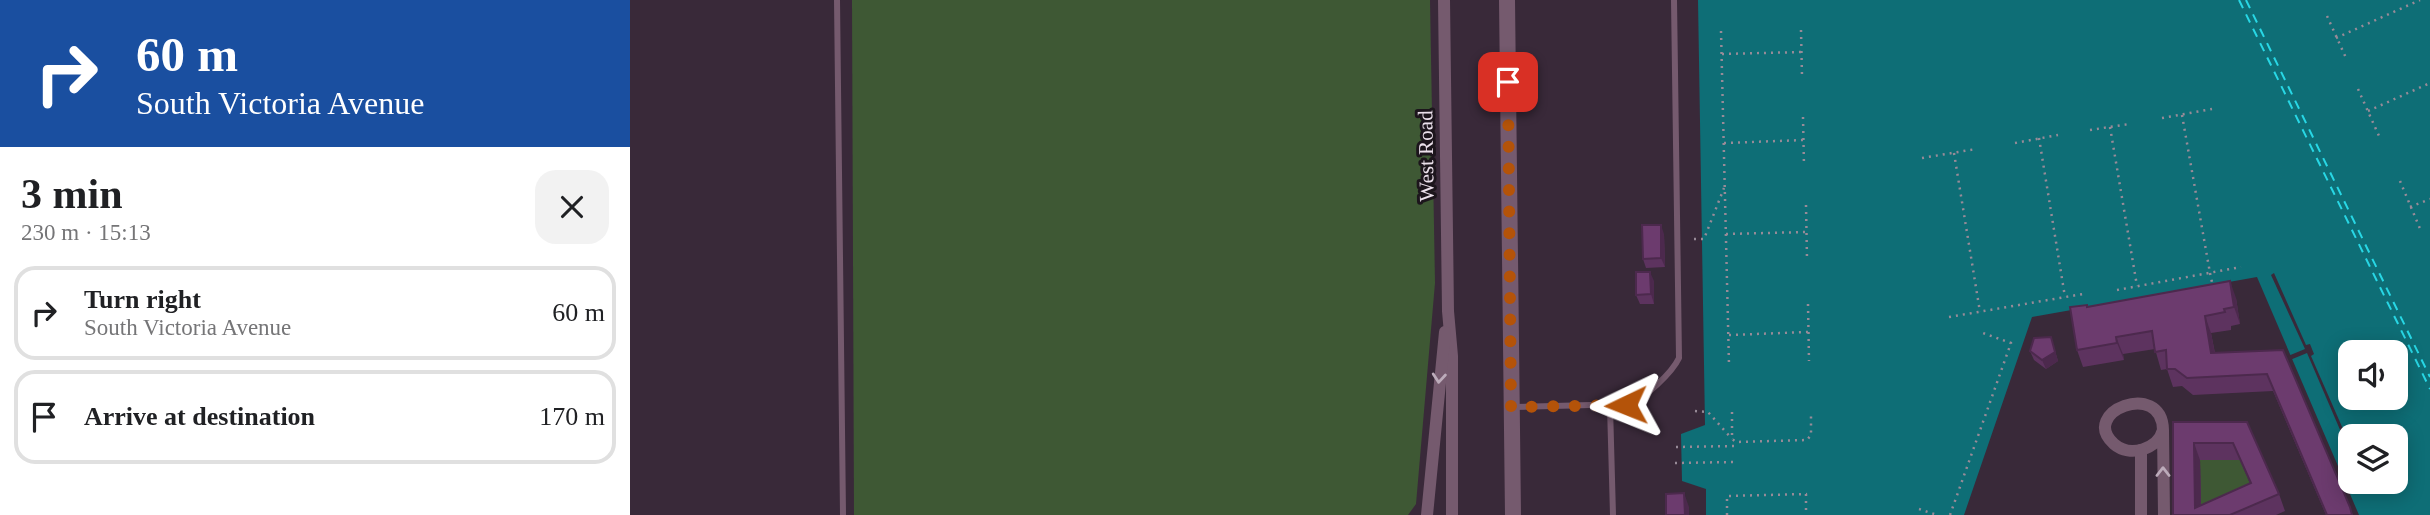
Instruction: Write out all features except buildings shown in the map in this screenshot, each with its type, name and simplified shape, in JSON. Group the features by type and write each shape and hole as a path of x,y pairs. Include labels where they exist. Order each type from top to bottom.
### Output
{"street":[{"name":"West Road","path":"1444,0 1448,311 1452,356 1452,515"},
{"path":"1507,0 1513,515"},
{"name":"West Road","path":"1427,515 1441,356 1448,311"},
{"path":"2163,430 2153,446 2141,450 2123,449 2112,442 2106,431 2111,412 2122,405 2146,405 2152,407 2161,417 2163,430 2164,515"},
{"path":"2141,450 2141,515"}],"lane":[{"path":"837,0 843,515"},
{"path":"1511,407 1626,405 1637,401 1672,370 1680,352 1674,0"},
{"path":"1610,407 1613,515"}],"path":[{"path":"2336,37 2420,0"},
{"path":"2327,16 2346,58"},
{"path":"1801,30 1802,76"},
{"path":"1721,31 1729,365"},
{"path":"1722,54 1802,52"},
{"path":"2368,111 2430,83"},
{"path":"2358,89 2379,136"},
{"path":"2162,118 2211,109"},
{"path":"2182,115 2213,290"},
{"path":"1803,117 1804,166"},
{"path":"2090,130 2129,124"},
{"path":"2110,127 2137,286"},
{"path":"2015,142 2058,135"},
{"path":"2039,138 2064,297"},
{"path":"1724,143 1804,141"},
{"path":"1922,158 1976,149"},
{"path":"1954,153 1980,312"},
{"path":"2400,181 2421,231"},
{"path":"1694,239 1704,239 1725,185"},
{"path":"2410,207 2430,199"},
{"path":"1806,205 1807,259"},
{"path":"1726,234 1807,232"},
{"path":"2117,290 2241,267"},
{"path":"1949,317 2083,294"},
{"path":"1808,304 1809,361"},
{"path":"1728,335 1808,332"},
{"path":"1950,515 2011,343 1980,332"},
{"path":"1695,411 1706,411 1736,442 1807,440 1811,435 1811,412"},
{"path":"1732,412 1732,439"},
{"path":"1675,447 1735,446"},
{"path":"1675,463 1734,462"},
{"path":"1727,515 1727,496 1806,494 1807,515"},
{"path":"1919,509 1937,515"}],"green space":[{"path":"852,0 1430,0 1435,283 1416,504 1408,515 854,515"},
{"path":"2200,460 2240,460 2257,500 2201,515"}],"water":[{"path":"1698,0 2430,0 2430,515 2359,515 2350,494 2408,494 2408,424 2338,424 2338,466 2257,277 2032,317 1964,515 1706,515 1706,489 1682,481 1681,434 1705,425"}],"pier":[{"path":"2274,273 2306,345 2310,344 2314,354 2311,356 2341,424 2338,425 2307,353 2290,360 2288,356 2305,349 2271,275"}],"ferry route":[{"path":"2239,0 2430,389"},
{"path":"2246,0 2430,377"}],"route":[{"path":"1508,82 1511,407 1626,405"}]}
